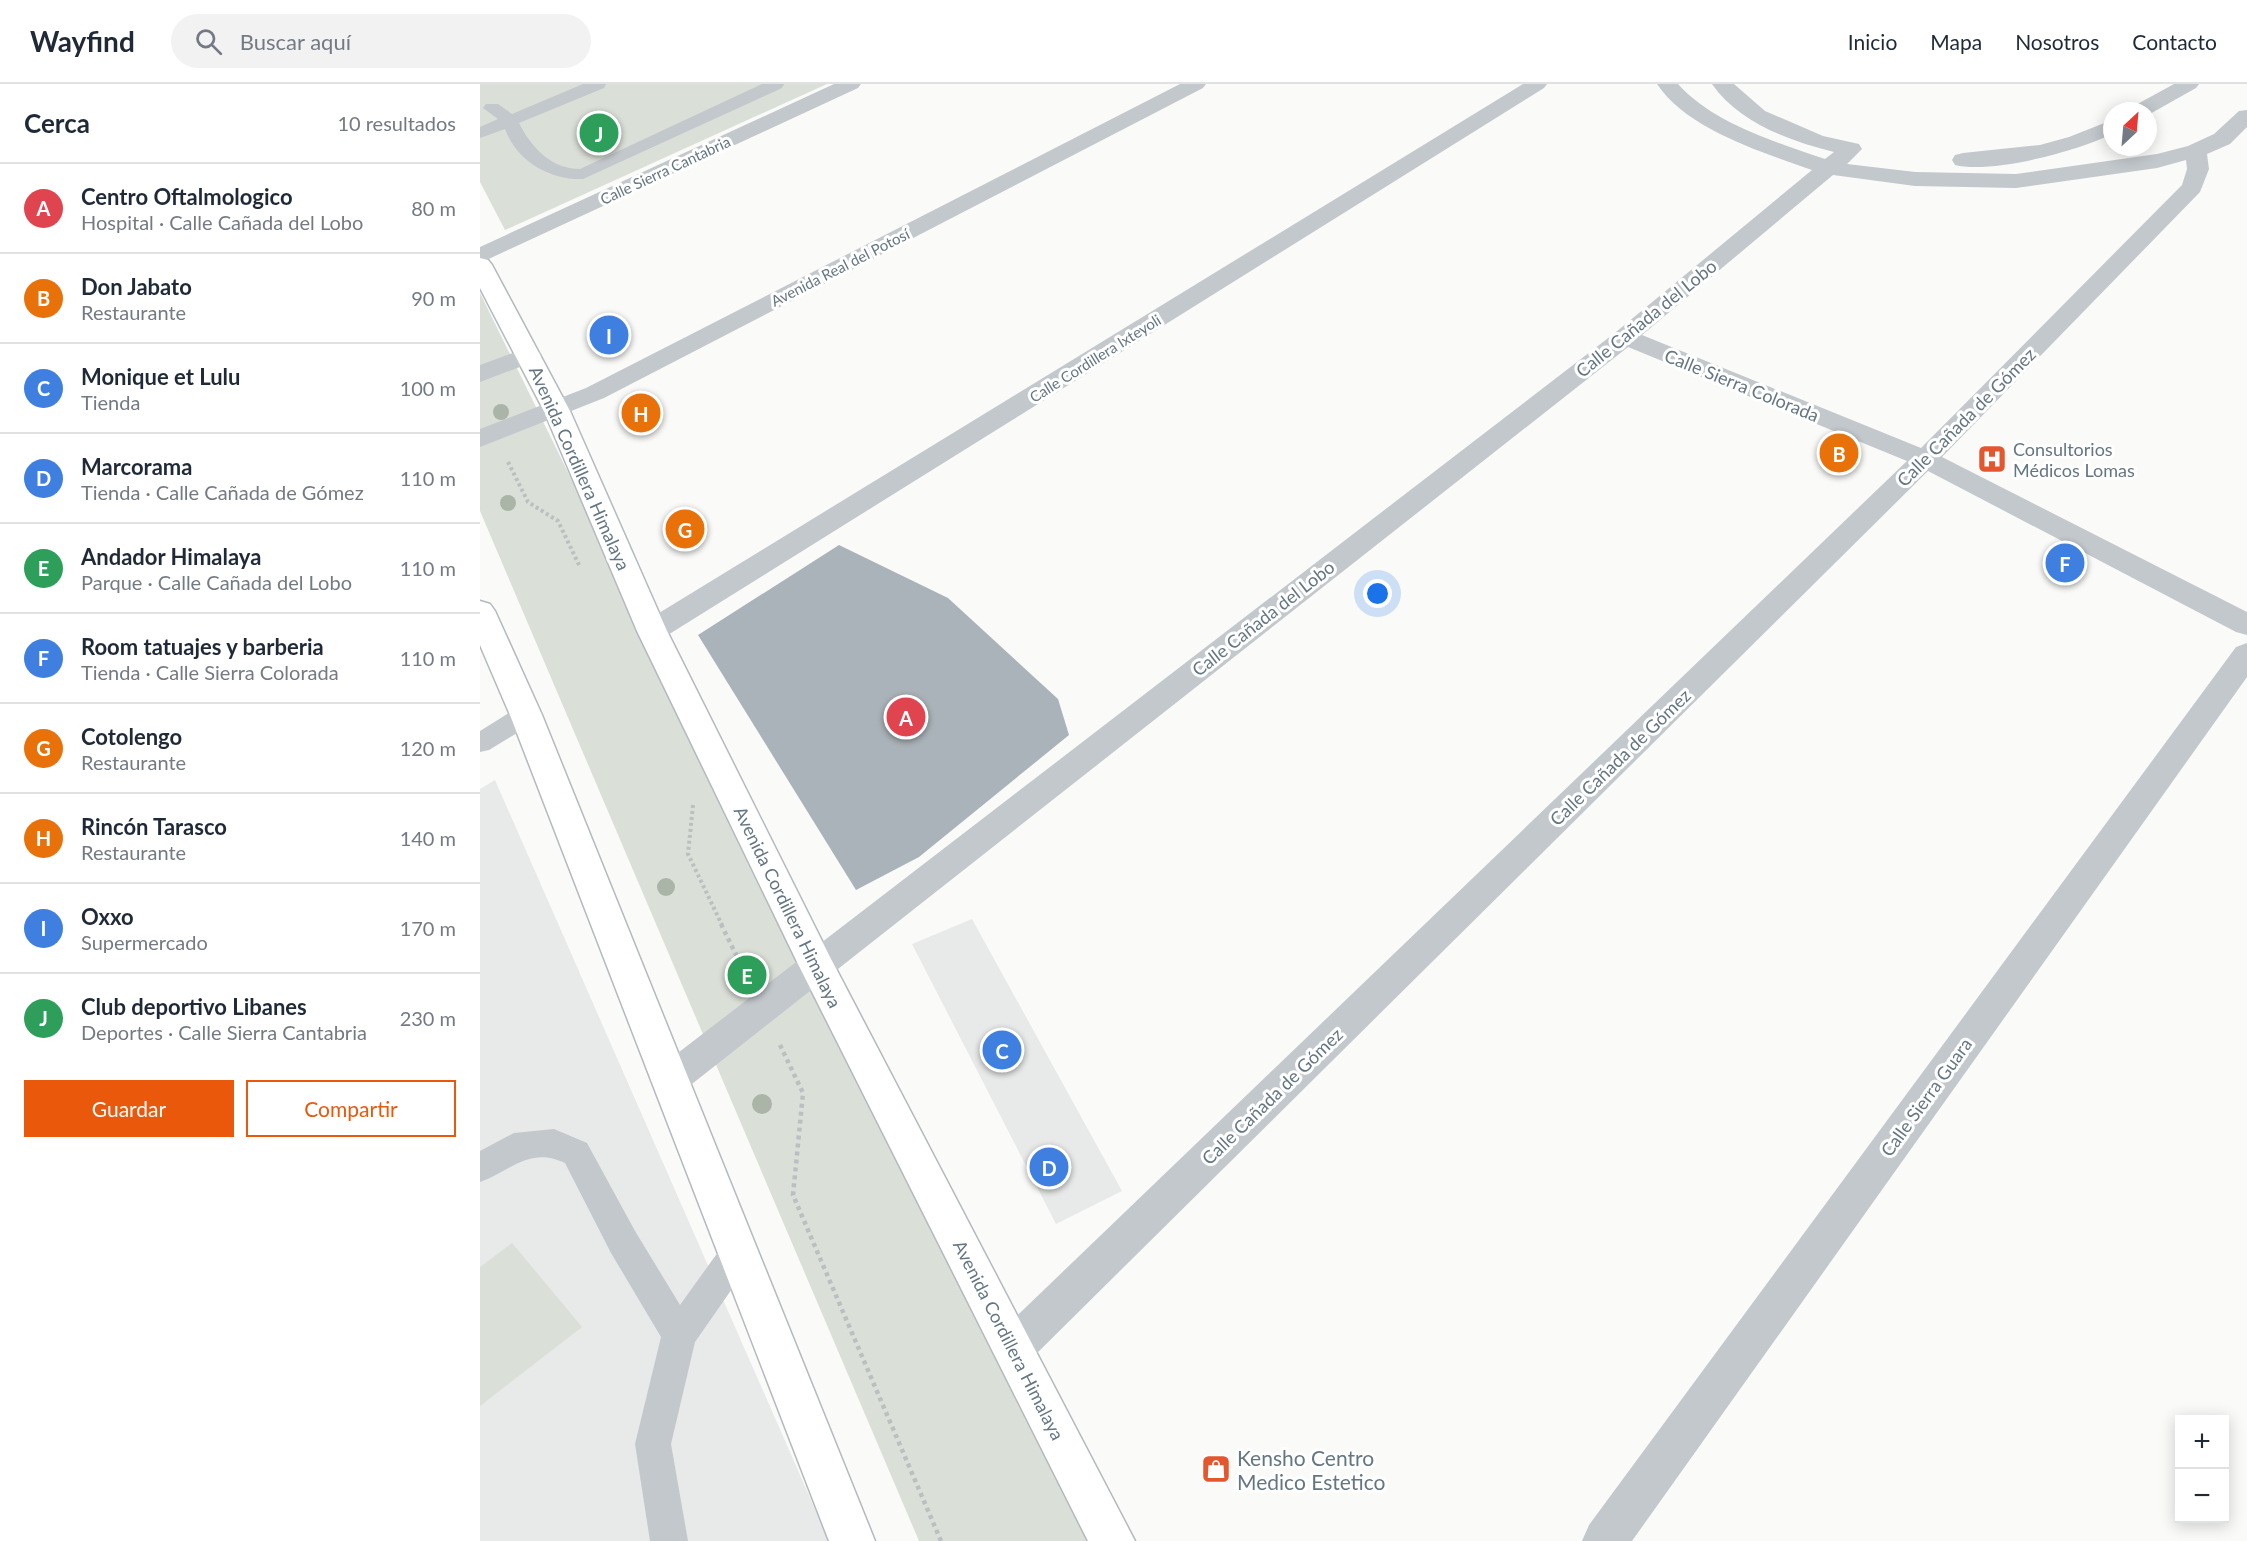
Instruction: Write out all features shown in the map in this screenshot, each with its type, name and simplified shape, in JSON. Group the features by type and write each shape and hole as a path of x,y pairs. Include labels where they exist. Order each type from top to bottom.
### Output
{"main road":[{"name":"Avenida Cordillera Himalaya","path":"480,265 529,355 556,411 652,631 816,964 1112,1541"},
{"path":"480,611 526,716 852,1541"}],"street":[{"name":"Calle Sierra Cantabria","path":"480,256 851,84"},
{"name":"Avenida Real del Potosí","path":"487,436 556,411 596,393 1196,84"},
{"name":"Calle Cordillera Ixteyoli","path":"652,631 1538,84"},
{"path":"1667,84 1683,102 1746,139 1828,168 1915,179 2016,181 2157,161 2196,151 2222,139 2247,116"},
{"path":"1722,84 1757,116 1816,141 1931,162 2022,157 2092,137 2103,131"},
{"path":"2156,102 2189,84"},
{"name":"Calle Cañada de Gómez","path":"1014,1347 1925,459 2192,187 2198,169 2196,151"},
{"name":"Calle Cañada del Lobo","path":"670,1080 816,964 1625,337 1828,168 1870,152"},
{"name":"Calle Sierra Colorada","path":"1625,337 1925,459 2247,624"},
{"path":"480,374 529,355"},
{"name":"Calle Sierra Guara","path":"1605,1541 2247,654"}],"lane":[{"path":"480,133 598,84"},
{"path":"486,111 509,120 517,139 556,172 568,176 583,174 776,84"},
{"path":"486,111 511,100"},
{"path":"480,743 526,716"},
{"path":"480,1168 514,1148 554,1143 576,1153 622,1242 679,1335"},
{"path":"669,1541 653,1444 679,1335 738,1252"}],"path":[{"path":"487,436 528,502 558,521 584,574"},
{"path":"694,795 688,854 803,1093 793,1195 941,1541"}],"shaded area":[{"path":"480,84 827,84 505,230 480,182"},
{"path":"480,293 1092,1541 919,1541 480,511"},
{"path":"495,780 829,1541 480,1541 480,789"},
{"path":"972,919 1122,1191 1056,1224 912,944"},
{"path":"512,1243 582,1327 480,1406 480,1267"}],"building":[{"path":"839,545 948,598 1058,699 1069,735 919,857 856,890 698,635"}],"place":[{"name":"Club deportivo Libanes","path":"599,133"},
{"name":"Oxxo","path":"609,335"},
{"name":"Rincón Tarasco","path":"641,413"},
{"name":"Don Jabato","path":"1839,453"},
{"name":"Consultorios Médicos Lomas","path":"1992,459"},
{"name":"Cotolengo","path":"685,529"},
{"name":"Room tatuajes y barberia","path":"2065,563"},
{"name":"Centro Oftalmologico","path":"906,717"},
{"name":"Andador Himalaya","path":"747,975"},
{"name":"Monique et Lulu","path":"1002,1050"},
{"name":"Marcorama","path":"1049,1167"},
{"name":"Kensho Centro Medico Estetico","path":"1216,1469"}]}
